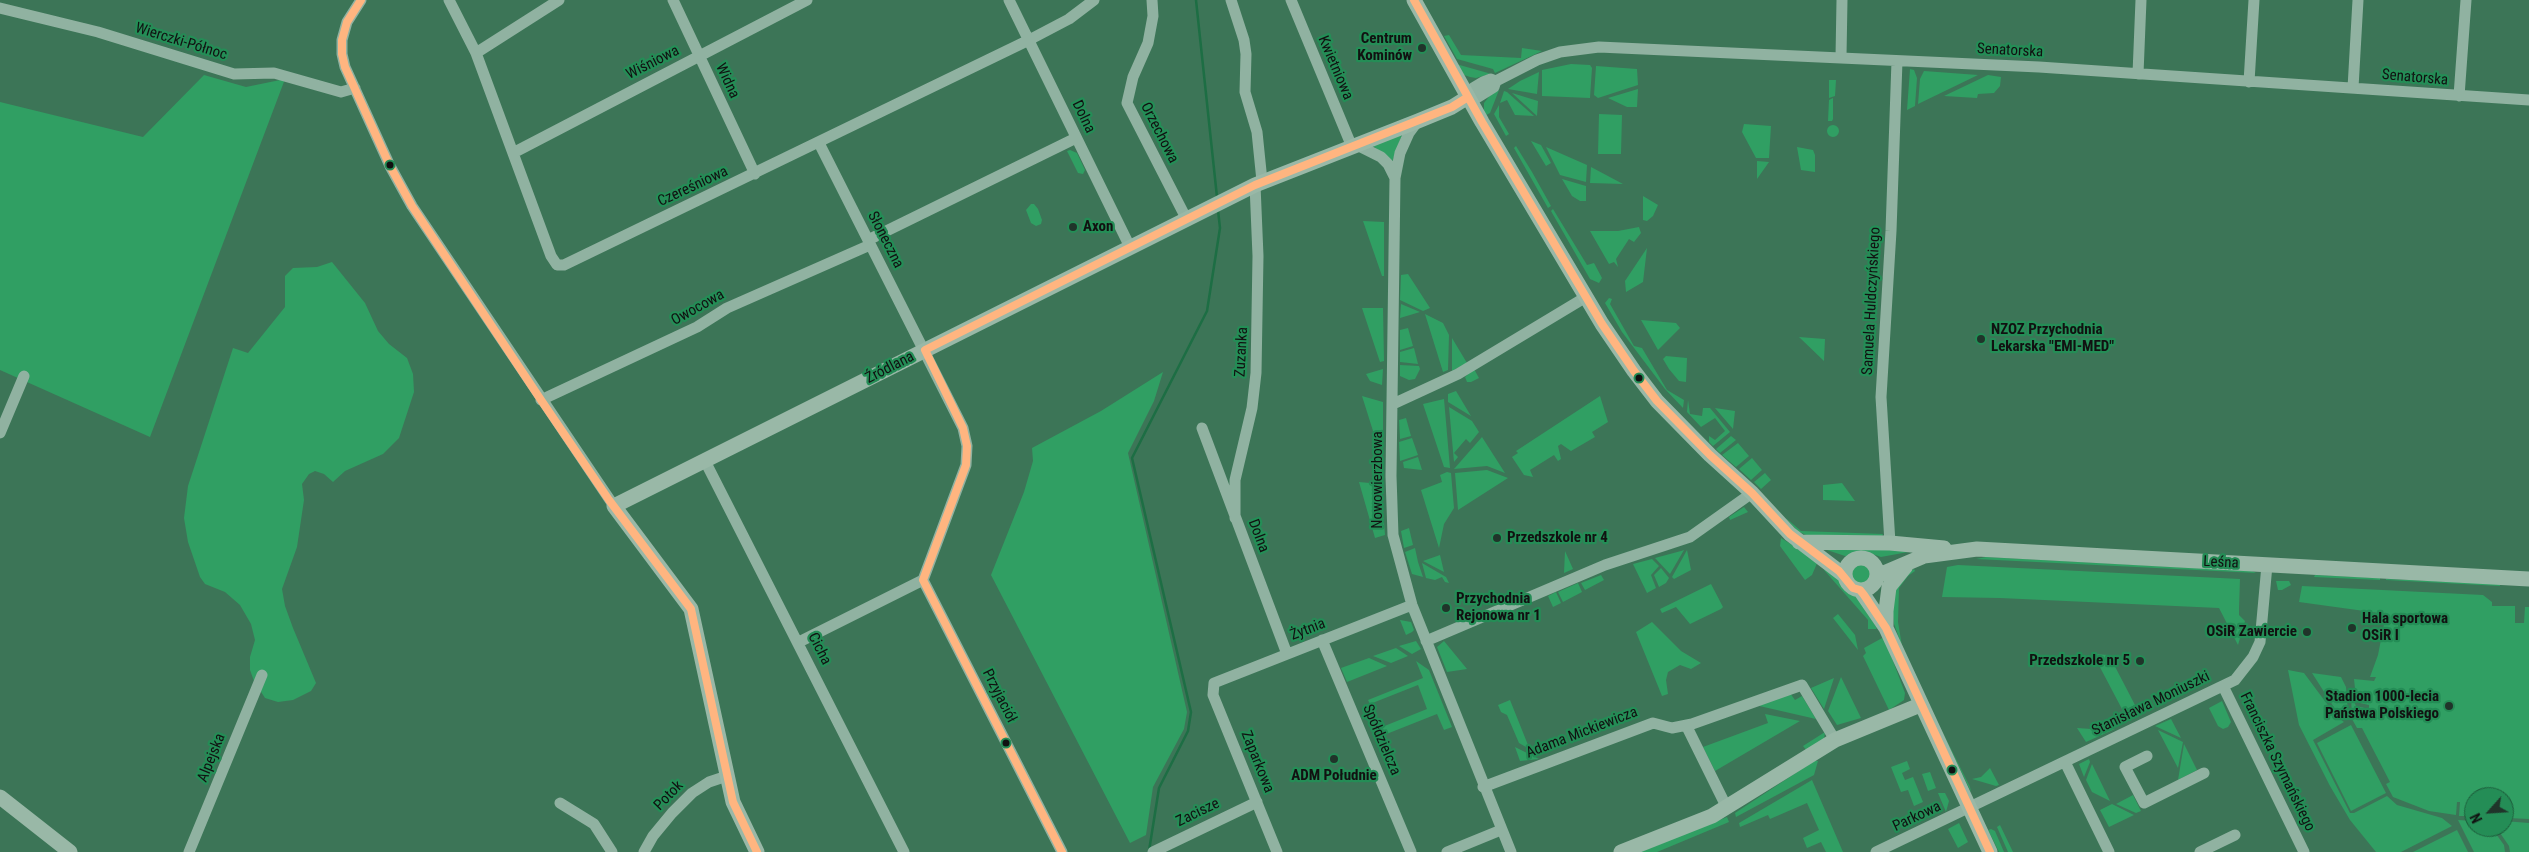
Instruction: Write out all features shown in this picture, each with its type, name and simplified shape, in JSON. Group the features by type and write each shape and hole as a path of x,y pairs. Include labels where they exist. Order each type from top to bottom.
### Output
{"street":[{"path":"361,0 347,22 342,40 345,67 390,166 412,206 541,400 614,506 691,609 734,802 757,852"},
{"name":"Czereśniowa","path":"449,0 476,53 549,251 557,264 564,265 1028,40 1069,19 1094,0"},
{"path":"476,53 559,0"},
{"name":"Widna","path":"673,0 755,174"},
{"name":"Wiśniowa","path":"513,152 807,0"},
{"name":"Dolna","path":"1009,0 1130,247"},
{"name":"Orzechowa","path":"1152,0 1153,16 1148,42 1127,95 1127,103 1186,218"},
{"name":"Zuzanka","path":"1232,0 1244,40 1246,54 1245,92 1257,132 1258,183 1256,373 1252,408 1234,480 1235,518"},
{"name":"Kwietniowa","path":"1291,0 1354,146"},
{"path":"1414,0 1458,80 1586,297 1622,356 1657,401 1710,455 1752,493 1799,542 1845,576 1853,588 1871,578"},
{"path":"1841,57 1842,0"},
{"path":"2138,74 2142,0"},
{"path":"2249,82 2254,0"},
{"path":"2352,88 2358,0"},
{"path":"2459,96 2466,0"},
{"name":"Wierczki-Północ","path":"0,8 98,32 234,74 274,73 341,92 355,88"},
{"name":"Senatorska","path":"1458,80 1483,82 1491,79 1496,81 1538,60 1560,52 1591,47 1841,57 2138,74 2529,100"},
{"name":"Samuela Huldczyńskiego","path":"1890,543 1881,397 1891,231 1897,61"},
{"name":"Senatorska","path":"1468,97 1478,97 1494,87 1496,81"},
{"path":"1468,97 1474,88 1483,82"},
{"name":"Źródlana","path":"614,506 1216,203 1258,183 1452,107 1468,97"},
{"name":"Nowowierzbowa","path":"1418,121 1400,153 1395,178 1393,404 1390,476 1393,535 1412,605 1483,787 1511,852"},
{"name":"Owocowa","path":"541,400 697,328 727,308 869,242 1076,138"},
{"name":"Słoneczna","path":"819,143 925,350"},
{"path":"1354,146 1376,153 1385,160 1395,178"},
{"path":"1393,404 1458,374 1586,297"},
{"path":"799,642 923,580 966,465 967,446 964,428 925,350"},
{"path":"0,433 24,376"},
{"name":"Dolna","path":"1202,428 1287,654"},
{"name":"Cicha","path":"704,461 799,642 904,852"},
{"path":"1426,640 1605,565 1690,537 1752,493"},
{"path":"1799,542 1890,543 1928,545 1956,550"},
{"name":"Leśna","path":"1871,578 1912,561 1956,550 1977,550 2529,579"},
{"path":"1813,551 1851,561 1863,558 1886,628 1920,705 1990,852"},
{"path":"1845,576 1846,568 1851,561"},
{"path":"1886,628 1889,587 1912,561"},
{"name":"Stanisława Moniuszki","path":"1970,809 2240,676 2253,657 2260,642 2267,565"},
{"name":"Przyjaciół","path":"923,580 1062,852"},
{"name":"Żytnia","path":"1214,683 1412,605"},
{"name":"Spółdzielcza","path":"1322,640 1411,852"},
{"name":"Alpejska","path":"189,852 262,675"},
{"name":"Zaparkowa","path":"1214,683 1213,695 1277,852"},
{"name":"Adama Mickiewicza","path":"1483,787 1653,723 1672,728 1686,725 1802,685 1835,740"},
{"name":"Franciszka Szymańskiego","path":"2223,686 2304,852"},
{"path":"1621,852 1727,808 1835,740 1920,705"},
{"path":"1686,725 1727,808"},
{"path":"2147,756 2126,766 2144,803 2204,773"},
{"path":"2065,762 2108,852"},
{"name":"Potok","path":"644,852 653,836 687,798 709,782 727,776"},
{"path":"0,797 70,852"},
{"name":"Zacisze","path":"1156,851 1257,802"},
{"path":"560,803 594,824 612,852"},
{"name":"Parkowa","path":"1876,852 1970,809"},
{"path":"1447,852 1501,830"},
{"path":"2200,852 2235,835"}],"green space":[{"path":"1449,35 1461,55 1521,58 1522,48 1542,51 1495,73 1493,69 1457,59 1444,36"},
{"path":"1456,64 1490,74 1476,78 1470,77 1464,75"},
{"path":"1571,64 1590,65 1592,68 1590,98 1542,96 1542,70"},
{"path":"1596,66 1637,69 1638,85 1598,98 1594,95"},
{"path":"1910,69 1914,70 1917,78 1915,106 1907,110"},
{"path":"1924,71 1978,75 1918,104 1920,79"},
{"path":"1539,72 1537,94 1508,89 1520,81"},
{"path":"204,75 246,87 285,79 150,437 0,370 0,102 143,137"},
{"path":"1988,75 2001,77 2000,86 1994,93 1978,94 1977,98 1944,96"},
{"path":"1829,80 1836,80 1835,96 1829,98"},
{"path":"1638,89 1637,107 1627,107 1608,98"},
{"path":"1499,90 1490,113 1484,116 1484,103 1491,94"},
{"path":"1504,91 1534,116 1515,115 1507,100 1500,103"},
{"path":"1512,93 1538,101 1537,116"},
{"path":"1833,98 1833,119 1828,121 1829,100"},
{"path":"1499,105 1499,117 1509,134 1506,136 1494,114"},
{"path":"1599,114 1622,115 1621,154 1598,154"},
{"path":"1744,124 1771,126 1769,158 1756,158 1742,132"},
{"path":"1835,125 1838,126 1838,136 1831,137 1828,136 1827,129 1828,126"},
{"path":"1403,132 1392,162 1372,145"},
{"path":"1531,141 1541,145 1551,163 1546,166"},
{"path":"1516,146 1551,206 1548,208 1514,148"},
{"path":"1546,147 1587,165 1586,182 1560,175"},
{"path":"1797,147 1813,150 1815,155 1815,172 1801,170"},
{"path":"1070,150 1077,153 1085,170 1083,174 1078,173 1067,151"},
{"path":"1757,161 1769,162 1757,179"},
{"path":"1591,167 1623,184 1590,183"},
{"path":"1562,179 1586,186 1586,201 1580,201 1572,196"},
{"path":"1643,196 1658,205 1653,216 1647,221 1643,220"},
{"path":"1031,204 1034,204 1038,209 1042,220 1041,224 1036,226 1031,223 1026,210"},
{"path":"1553,209 1587,265 1594,263 1602,278 1599,283 1590,279 1551,211"},
{"path":"1363,221 1384,222 1384,276 1382,276"},
{"path":"1639,227 1641,233 1634,242 1629,239 1616,259 1618,267 1614,262 1609,264 1590,231 1618,231"},
{"path":"1647,248 1643,282 1626,292 1625,281"},
{"path":"332,262 365,303 378,331 389,344 407,358 413,374 414,392 399,438 383,454 345,471 333,482 324,474 315,471 309,474 302,484 304,500 297,547 282,589 285,606 316,683 311,691 293,700 278,702 265,698 254,681 250,670 250,657 255,640 251,624 240,605 225,592 205,584 200,577 188,542 184,518 188,486 233,348 248,353 285,307 285,276 293,268 317,267"},
{"path":"1408,274 1430,308 1423,311 1400,300 1401,275"},
{"path":"1609,298 1612,299 1610,304 1634,346 1642,348 1667,390 1684,400 1683,408 1665,389 1622,332 1605,303"},
{"path":"1401,304 1420,312 1400,318"},
{"path":"1362,308 1383,308 1384,361 1380,362"},
{"path":"1425,314 1443,323 1449,335 1448,370 1443,372"},
{"path":"1641,320 1676,323 1680,328 1658,350"},
{"path":"1408,328 1413,346 1400,350 1400,330"},
{"path":"1799,337 1825,339 1824,361"},
{"path":"1452,338 1467,363 1452,371"},
{"path":"1414,348 1418,364 1400,362 1400,352"},
{"path":"1666,356 1687,358 1686,382 1679,381 1669,369 1663,359"},
{"path":"1400,365 1419,366 1420,369 1415,379 1409,380 1400,376"},
{"path":"1383,369 1382,385 1370,381 1366,374"},
{"path":"1474,369 1479,378 1467,382 1465,377"},
{"path":"1163,372 1154,401 1128,453 1187,712 1184,729 1153,787 1146,835 1130,843 991,575 1024,492 1033,461 1032,448 1101,411"},
{"path":"1456,391 1471,416 1448,402 1448,394"},
{"path":"1362,396 1383,402 1383,449 1379,450"},
{"path":"1600,396 1608,422 1592,432 1595,437 1571,451 1561,444 1558,446 1561,459 1558,461 1554,455 1530,470 1533,477 1524,475 1512,457 1518,453 1516,451"},
{"path":"1444,399 1450,468 1444,467 1423,404"},
{"path":"1688,400 1690,414 1702,416 1703,408 1710,408 1730,432 1713,446 1709,442 1709,436 1715,440 1725,431 1715,418 1701,427 1687,412"},
{"path":"1449,407 1472,421 1479,432 1470,443 1466,439 1454,453 1458,457 1454,462"},
{"path":"1715,408 1735,411 1733,429"},
{"path":"1406,418 1411,436 1400,439 1399,420"},
{"path":"1731,436 1736,440 1720,453 1716,449"},
{"path":"1482,437 1505,473 1487,466 1454,469"},
{"path":"1412,438 1418,455 1400,461 1399,442"},
{"path":"1738,443 1749,456 1736,467 1722,455"},
{"path":"1418,457 1422,470 1404,468 1403,462"},
{"path":"1752,458 1762,470 1751,480 1739,469"},
{"path":"1487,470 1508,478 1458,510 1455,473"},
{"path":"1447,472 1451,473 1454,508 1444,524 1439,548 1421,490 1442,482 1440,475"},
{"path":"1765,473 1771,480 1761,489 1754,482"},
{"path":"1359,482 1381,484 1385,535 1375,538"},
{"path":"1842,483 1855,501 1823,500 1823,485"},
{"path":"1744,507 1748,512 1730,520 1729,517"},
{"path":"1786,518 1801,531 1883,534 1882,536 1806,535 1797,531"},
{"path":"1409,528 1413,545 1404,548 1401,531"},
{"path":"1781,538 1818,561 1812,575 1805,580 1780,546"},
{"path":"1818,547 1908,548 1908,552 1881,557 1864,551 1852,553 1848,557"},
{"path":"1415,548 1423,577 1412,574 1405,552"},
{"path":"1684,550 1670,574 1655,558 1681,551"},
{"path":"1687,550 1691,570 1674,579 1672,577"},
{"path":"1565,551 1573,569 1564,573"},
{"path":"1440,555 1444,572 1423,561"},
{"path":"1986,557 2252,571 2256,573 1976,559"},
{"path":"1652,559 1659,566 1651,575 1656,588 1647,593 1633,564"},
{"path":"1422,563 1446,577 1449,583 1445,582 1442,577 1435,580 1426,578"},
{"path":"1861,564 1868,567 1871,574 1868,581 1861,584 1854,581 1851,574 1854,567"},
{"path":"1958,565 2240,579 2239,615 2245,621 2238,645 2219,608 1942,597 1947,567"},
{"path":"1661,568 1669,578 1666,583 1659,587 1654,575"},
{"path":"1826,568 1854,593 1876,629 1868,629 1868,620 1824,570"},
{"path":"1914,569 1915,571 1908,576 1899,588 1898,622 1902,646 1894,624 1891,599 1901,577"},
{"path":"1601,575 1604,580 1585,590 1581,583"},
{"path":"2315,575 2380,578 2380,580 2314,577"},
{"path":"2386,580 2500,584 2500,586"},
{"path":"2276,581 2289,581 2291,585 2278,590"},
{"path":"1578,583 1582,592 1563,602 1558,592"},
{"path":"1711,584 1723,607 1721,609 1690,624 1676,607 1662,613 1660,609"},
{"name":"Stadion 1000-lecia Państwa Polskiego","path":"2302,586 2483,595 2492,602 2492,606 2515,606 2515,623 2524,623 2525,607 2529,607 2529,819 2514,818 2514,787 2464,787 2464,816 2459,816 2460,802 2457,802 2456,815 2429,811 2393,797 2386,784 2390,782 2362,728 2357,728 2352,719 2351,695 2356,706 2369,709 2369,705 2360,703 2356,698 2354,679 2374,681 2376,677 2370,677 2378,655 2386,614 2299,602"},
{"path":"1556,592 1561,603 1553,607 1548,596"},
{"path":"1838,614 1855,635 1858,650 1833,618"},
{"path":"1400,620 1411,622 1414,630 1406,635"},
{"path":"1652,622 1681,651 1701,663 1691,669 1680,665 1668,672 1666,680 1668,694 1662,696 1636,632"},
{"path":"1884,637 1905,693 1904,700 1889,710 1863,656 1866,653 1864,648"},
{"path":"1416,641 1421,649 1412,654 1399,646"},
{"path":"1444,641 1467,669 1447,672 1437,647"},
{"path":"1396,648 1408,656 1391,663 1373,656"},
{"path":"2093,654 2109,655 2135,705 2123,711"},
{"path":"1369,658 1387,666 1347,682 1341,668"},
{"path":"1416,661 1429,670 1452,727 1444,730 1437,714 1379,737 1377,729 1427,709 1418,685 1370,704 1368,700 1423,678"},
{"path":"2288,670 2304,673 2336,716 2344,722 2313,740 2350,813 2354,813 2387,796 2397,805 2442,818 2452,826 2401,852 2376,852 2350,820 2330,786 2299,725"},
{"path":"2312,673 2341,677 2346,687 2348,712 2335,709"},
{"path":"1841,677 1861,718 1837,725 1828,711"},
{"path":"1834,678 1824,709 1811,688"},
{"path":"1790,693 1795,700 1802,696 1816,719 1755,705"},
{"path":"1510,700 1528,745 1536,748 1538,754 1519,743 1507,715 1501,712 1498,705"},
{"path":"2222,701 2231,722 2228,727 2223,729 2218,726 2209,708"},
{"path":"1765,714 1800,721 1715,771 1703,747 1768,723"},
{"path":"1936,719 1970,787 1971,792"},
{"path":"2171,719 2181,738 2155,726"},
{"path":"2351,725 2386,793 2351,811 2317,743"},
{"path":"2077,728 2106,730 2115,729 2086,742"},
{"path":"2158,730 2183,742 2178,768"},
{"path":"1825,732 1824,739 1807,751 1803,746"},
{"path":"2184,744 2197,770 2178,780"},
{"path":"1515,747 1539,759 1520,761"},
{"path":"2089,759 2090,762 2084,777 2079,764"},
{"path":"1814,761 1818,761 1814,775 1736,817 1735,813"},
{"path":"1907,761 1910,769 1902,773 1905,780 1913,777 1923,802 1914,806 1908,790 1901,792 1891,767"},
{"path":"2092,764 2110,801 2092,792 2086,780"},
{"path":"1990,768 1999,785 1996,786 1972,779 1981,777"},
{"path":"1930,772 1936,788 1928,791 1922,774"},
{"path":"1812,780 1843,852 1826,852 1821,842 1807,848 1803,838 1819,830 1807,803 1770,819 1768,815 1740,827 1739,823"},
{"path":"1938,793 1945,793 1949,801 1946,812"},
{"path":"2133,795 2141,811 2136,813 2116,804"},
{"path":"2112,804 2134,815 2109,827 2100,810"},
{"path":"1727,817 1729,822 1657,852 1640,852"},
{"path":"2458,820 2464,820 2464,832"},
{"path":"2514,822 2529,823 2529,852 2510,852 2509,846 2503,837 2514,837"},
{"path":"1959,823 1968,842 1958,848 1948,829"},
{"path":"2000,825 2013,852 2008,852 1997,827"},
{"path":"1988,830 1995,831 2004,852 1999,852"},
{"path":"2457,830 2468,852 2413,852"},
{"path":"2466,837 2498,837 2504,845 2505,852 2474,852"}],"waterway":[{"path":"1196,0 1217,197"},
{"path":"1149,851 1159,788 1188,731 1191,712 1132,458 1207,311 1220,228 1218,210"}],"transit line":[{"path":"361,0 347,22 342,40 342,54 345,67 390,166 412,206 541,400 609,500 691,609 733,802 757,852"},
{"path":"1414,0 1482,122 1602,324 1634,371 1657,401 1710,455 1752,493 1790,534 1839,571 1853,588 1860,590 1864,595 1886,628 1990,852"},
{"path":"1062,852 923,580 966,465 967,446 963,428 925,350 1255,185 1452,107 1468,97"}],"place":[{"name":"Centrum Kominów","path":"1422,48"},
{"name":"Axon","path":"1073,227"},
{"name":"NZOZ Przychodnia Lekarska \"EMI-MED\"","path":"1981,339"},
{"name":"Przedszkole nr 4","path":"1497,538"},
{"name":"Przychodnia Rejonowa nr 1","path":"1446,608"},
{"name":"Hala sportowa OSiR I","path":"2352,628"},
{"name":"OSiR Zawiercie","path":"2307,632"},
{"name":"Przedszkole nr 5","path":"2140,661"},
{"name":"Stadion 1000-lecia Państwa Polskiego","path":"2449,706"},
{"name":"ADM Południe","path":"1334,759"}]}
